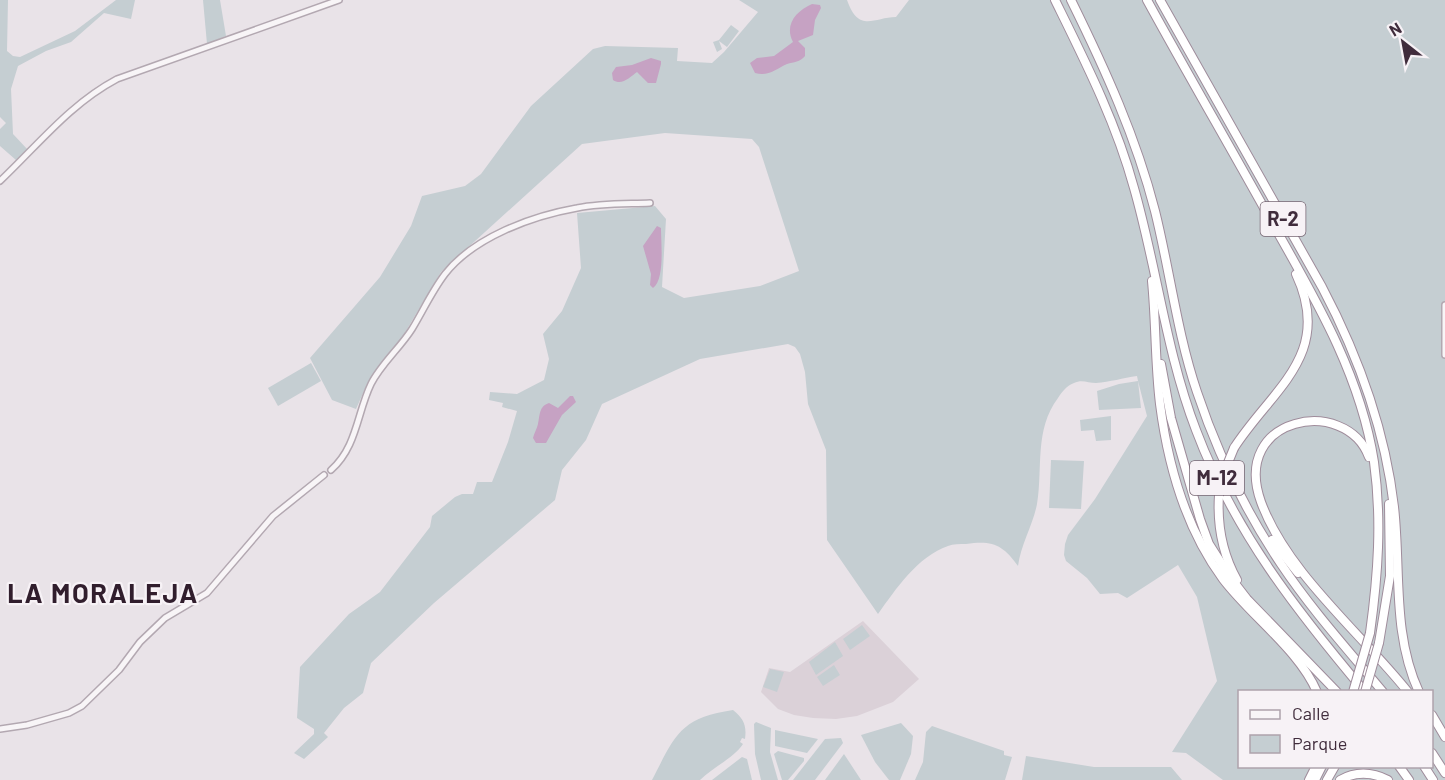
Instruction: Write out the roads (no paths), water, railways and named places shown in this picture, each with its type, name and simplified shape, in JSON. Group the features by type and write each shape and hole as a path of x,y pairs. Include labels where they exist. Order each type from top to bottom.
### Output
{"highway":[{"name":"M-12","path":"1055,0 1091,74 1117,136 1134,187 1171,349 1184,394 1218,482 1243,529 1284,592 1363,690"},
{"name":"M-12","path":"1071,0 1107,72 1138,150 1155,213 1180,331 1197,393 1230,472 1281,565 1317,613 1381,690"},
{"name":"R-2","path":"1147,0 1322,311 1353,380 1373,460 1377,490 1379,543 1378,578 1370,633 1354,690"},
{"name":"R-2","path":"1160,0 1342,324 1363,375 1384,447 1389,507 1389,576 1379,643 1366,690"},
{"path":"1232,151 1298,277 1304,292 1307,323 1303,354 1293,373 1251,423 1234,448 1219,495 1219,528 1230,567 1244,591 1270,622"},
{"path":"1144,229 1151,277 1164,433 1170,459 1192,525 1204,550 1225,581 1294,656 1316,690"},
{"path":"1155,323 1171,418 1209,544 1247,599 1335,690"},
{"path":"1377,490 1370,458 1362,443 1349,431 1332,424 1311,422 1285,427 1267,440 1257,459 1258,492 1276,533 1305,575 1406,690"},
{"path":"1384,447 1394,509 1402,631 1408,663 1418,690"},
{"path":"1230,472 1280,553 1358,634"},
{"path":"1433,718 1445,739"},
{"path":"1433,724 1445,739"},
{"path":"1433,756 1445,773"},
{"path":"1340,780 1364,773 1375,774 1388,780"}],"street":[{"path":"0,181 70,110 117,79 339,0"},
{"path":"331,470 351,444 372,380 410,331 445,274 463,255 479,243 497,234 556,212 580,207 650,203"},
{"path":"1445,304 1445,355"},
{"path":"0,729 27,725 69,713 82,706 119,670 140,642 165,618 207,593 273,516 324,475"}],"district":[{"name":"LA MORALEJA","path":"103,594"}]}
